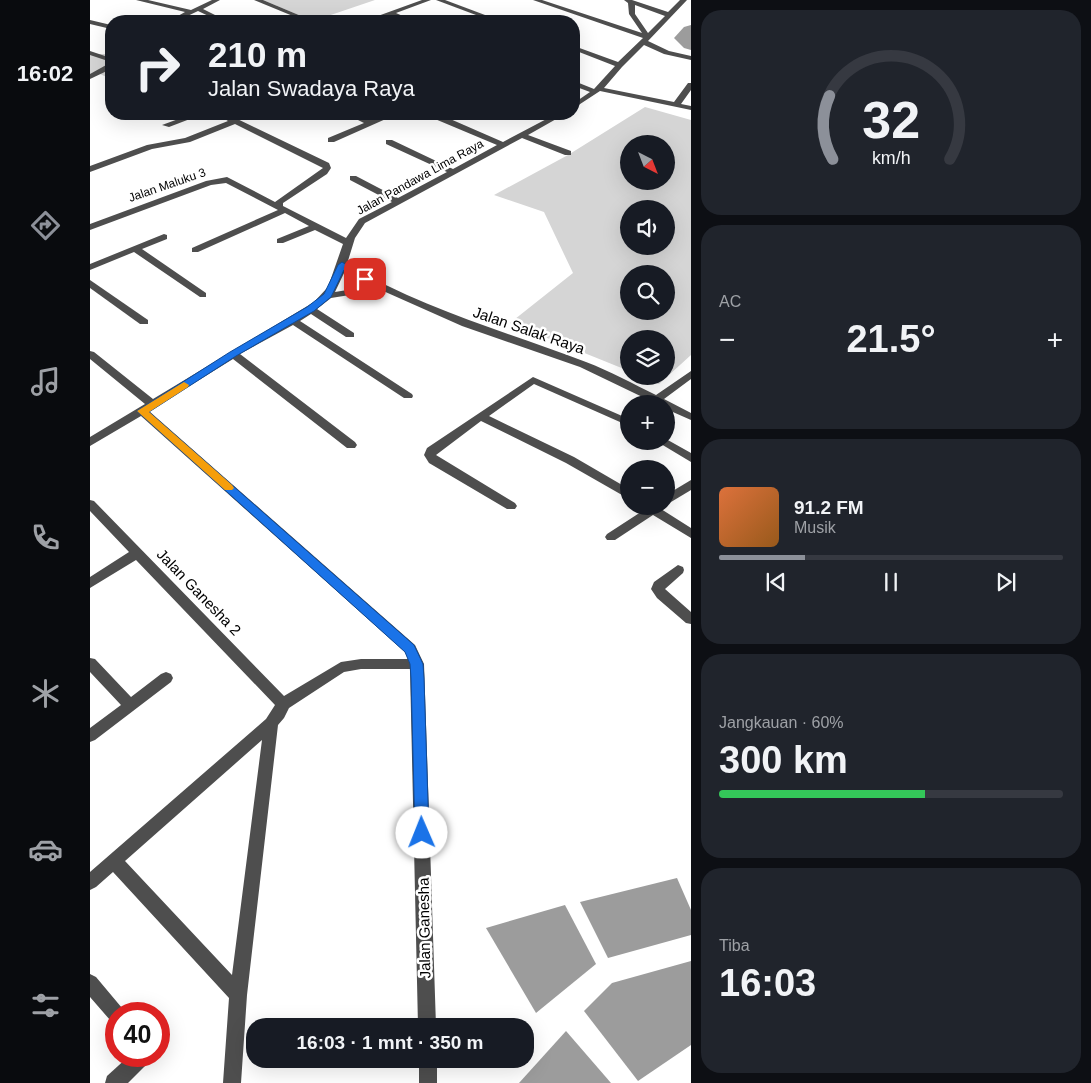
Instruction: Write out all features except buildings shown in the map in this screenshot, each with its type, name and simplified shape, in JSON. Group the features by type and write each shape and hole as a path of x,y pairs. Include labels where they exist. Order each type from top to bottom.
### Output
{"street":[{"path":"138,0 207,15"},
{"path":"186,15 216,0"},
{"path":"257,0 295,15"},
{"path":"384,15 428,0"},
{"path":"439,0 481,15"},
{"path":"536,0 578,15"},
{"path":"580,102 598,90 684,0"},
{"path":"629,1 632,14 646,39 654,48"},
{"path":"629,1 670,15"},
{"path":"390,13 395,15"},
{"path":"580,16 646,39"},
{"path":"90,22 105,26"},
{"path":"638,49 654,48 676,56 691,58"},
{"path":"580,50 620,65"},
{"path":"90,53 105,58"},
{"path":"90,77 105,69"},
{"path":"580,85 691,108"},
{"path":"675,106 691,85"},
{"path":"166,125 181,120"},
{"path":"362,120 370,124"},
{"path":"331,140 379,120"},
{"path":"445,120 503,145"},
{"name":"Jalan Pandawa Lima Raya","path":"328,295 342,265 348,242 355,228 362,221 550,120"},
{"path":"90,169 150,148 187,140 234,121 326,165 327,168 324,172 279,202 282,208 195,250"},
{"path":"522,135 568,153"},
{"path":"389,142 453,172"},
{"path":"353,178 397,201"},
{"name":"Jalan Maluku 3","path":"90,227 221,180 227,180 348,242"},
{"path":"280,242 314,226"},
{"path":"90,267 164,237"},
{"path":"135,249 203,295"},
{"name":"Jalan Salak Raya","path":"342,265 356,274 466,324 584,365 648,395"},
{"path":"90,283 144,322"},
{"path":"90,442 310,309 328,295 345,294 382,286"},
{"path":"310,309 350,335"},
{"path":"292,320 408,396"},
{"path":"90,354 410,649 417,664 341,666 283,704 279,714 271,723 90,882"},
{"path":"233,354 351,445"},
{"path":"670,395 691,374"},
{"path":"511,506 433,460 430,455 431,451 528,382 534,380 620,419"},
{"name":"Jalan Salak Raya","path":"675,408 691,417"},
{"path":"480,416 570,460 620,490"},
{"path":"675,449 691,458"},
{"path":"675,495 691,484"},
{"name":"Jalan Ganesha 2","path":"90,504 283,704"},
{"path":"611,537 642,515"},
{"path":"664,515 691,534"},
{"path":"90,582 138,553"},
{"path":"678,570 659,584 658,589 662,596 691,619"},
{"path":"90,664 130,705"},
{"name":"Jalan Ganesha","path":"417,664 427,1018"},
{"path":"90,736 166,678"},
{"path":"232,1083 238,995 271,723"},
{"path":"114,862 238,995"},
{"path":"90,983 106,1002"},
{"path":"114,1083 131,1067"},
{"path":"428,1068 428,1083"}],"shaded area":[{"path":"263,0 375,0 331,15 299,15"},
{"path":"90,54 105,54 105,76 100,74 90,78"},
{"path":"645,107 691,120 691,355 675,370 675,330 620,330 620,367 510,323 573,273 544,212 494,195 568,155"},
{"path":"677,878 691,910 691,935 608,958 580,902"},
{"path":"565,905 596,964 536,1013 486,928"},
{"path":"691,961 691,1045 638,1081 584,1011 612,983"},
{"path":"566,1031 611,1083 519,1083"}],"waterway":[{"path":"691,31 684,38 691,44"}],"slow traffic":[{"path":"184,385 142,411 228,488"}],"route":[{"path":"365,279 342,265 328,295 310,309 142,411 410,649 417,664 418,678 422,833"}]}
